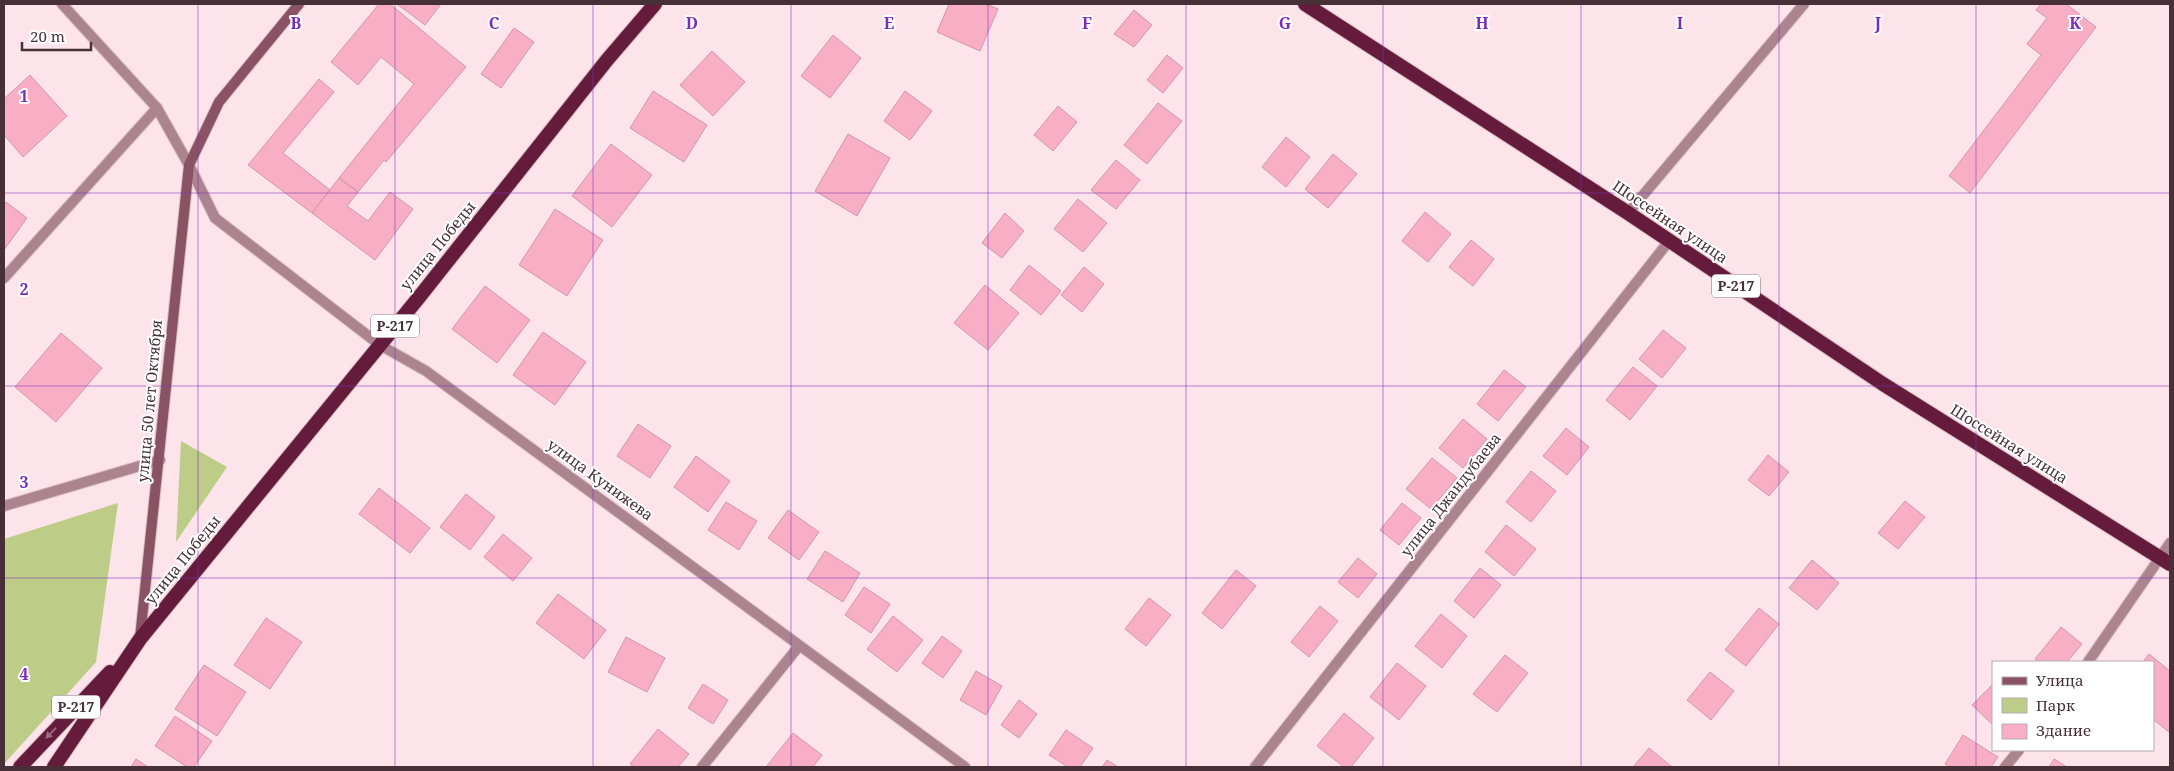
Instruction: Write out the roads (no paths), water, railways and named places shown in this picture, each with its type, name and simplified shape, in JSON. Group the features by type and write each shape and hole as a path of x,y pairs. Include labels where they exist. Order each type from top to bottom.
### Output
{"highway":[{"name":"улица Победы","path":"20,767 137,643 380,345 607,60 655,4"},
{"name":"Шоссейная улица","path":"1305,4 1628,213 1883,384 2166,561"},
{"name":"улица Победы","path":"54,767 137,643"}],"main road":[{"name":"улица 50 лет Октября","path":"137,643 160,460 189,165 219,102 264,44 299,4"}],"street":[{"name":"улица Кунижева","path":"62,4 157,108 189,165 215,218 380,345 426,371 966,767"},
{"path":"1628,213 1804,4"},
{"path":"4,278 157,108"},
{"name":"улица Джандубаева","path":"1255,767 1669,241"},
{"path":"4,506 160,460"},
{"path":"2089,661 2166,561 2170,544"},
{"path":"702,767 799,646"},
{"path":"2005,767 2018,751"}]}
